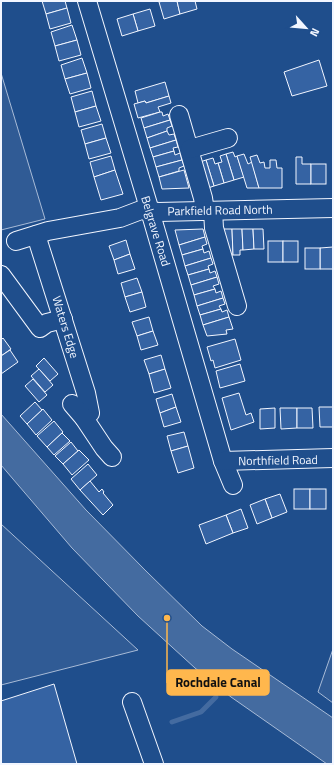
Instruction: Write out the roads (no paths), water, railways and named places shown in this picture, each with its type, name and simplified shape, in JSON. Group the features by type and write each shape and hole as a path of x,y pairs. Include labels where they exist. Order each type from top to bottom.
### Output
{"street":[{"name":"Belgrave Road","path":"87,1 223,461 233,485"},
{"path":"180,114 203,198 209,211 237,306"},
{"path":"190,149 228,138"},
{"name":"Parkfield Road North","path":"16,241 48,231 120,218 141,210 209,211 333,208"},
{"name":"Waters Edge","path":"36,235 86,393 90,413 84,418"},
{"path":"1,275 40,328 47,323 63,318"},
{"path":"72,404 112,457"},
{"name":"Northfield Road","path":"223,461 333,458"},
{"path":"132,702 154,764"}],"waterway":[{"path":"172,722 201,712 216,697"}],"place":[{"name":"Rochdale Canal","path":"167,618"}]}
